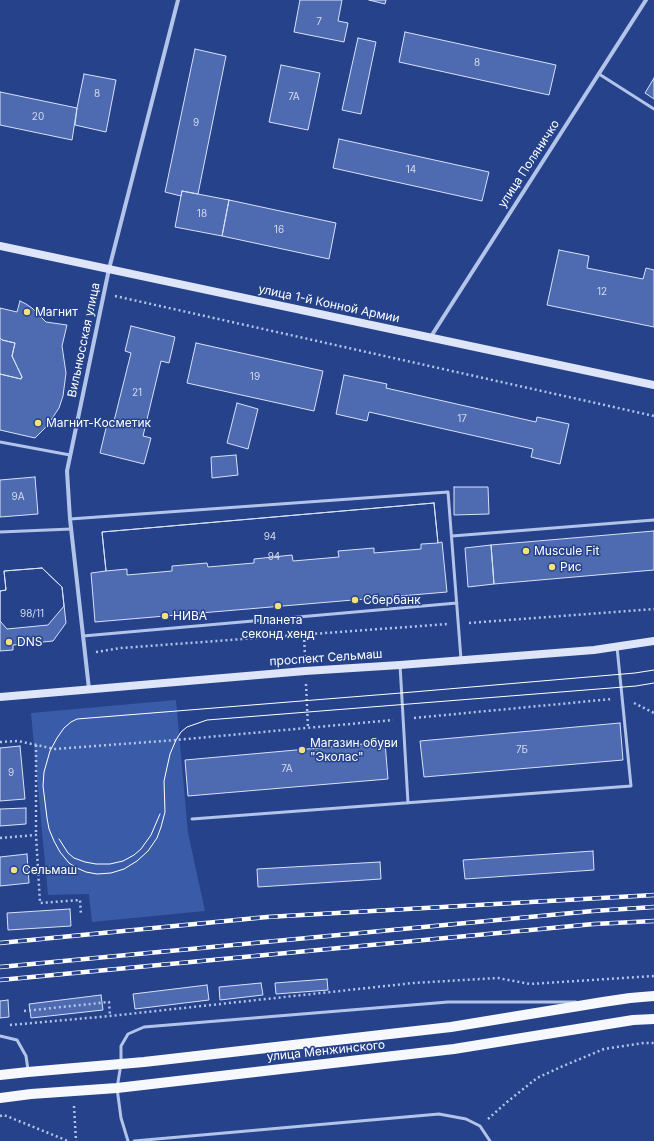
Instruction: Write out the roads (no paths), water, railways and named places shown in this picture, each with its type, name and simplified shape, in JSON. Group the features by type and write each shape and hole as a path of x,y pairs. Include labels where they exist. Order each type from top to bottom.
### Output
{"main road":[{"name":"улица 1-й Конной Армии","path":"0,246 654,385"},
{"name":"проспект Сельмаш","path":"0,697 587,650 654,642"},
{"name":"улица Менжинского","path":"0,1075 121,1064 451,1027 603,1002 654,996"},
{"name":"улица Менжинского","path":"0,1098 37,1093 117,1088 454,1049 633,1020 654,1019"}],"street":[{"name":"Вильнюсская улица","path":"89,690 70,519 67,472 109,269 178,0"},
{"name":"улица Поляничко","path":"430,338 646,0"}],"lane":[{"path":"599,74 654,109"},
{"path":"0,442 70,455"},
{"path":"70,519 448,492 461,660"},
{"path":"452,536 654,520"},
{"path":"0,532 72,530"},
{"path":"83,636 457,603"},
{"path":"192,819 632,786 618,647"},
{"path":"400,665 408,803"},
{"path":"128,1141 121,1118 117,1088 121,1064 121,1046 128,1034 144,1027 448,1002 603,1002"},
{"path":"0,1036 17,1040 26,1056 28,1072"},
{"path":"134,1141 439,1114 466,1119 480,1126 490,1141"}],"tram line":[{"path":"654,670 635,673 401,693 77,719 64,728 57,738 50,751 44,772 43,786 49,829 60,852 69,863 86,872 97,874 111,873 124,869 137,861 148,851 157,838 161,827 165,812 164,781 170,754 176,740 181,732 187,727 207,720 636,686 654,683"},
{"path":"59,839 68,853 74,858 85,862 110,864 123,861 141,849 151,835 160,814"}],"railway":[{"path":"0,943 267,917 654,895"},
{"path":"0,967 593,911 654,907"},
{"path":"0,980 594,924 654,921"}],"place":[{"name":"Магнит","path":"27,312"},
{"name":"Магнит-Косметик","path":"38,423"},
{"name":"Muscule Fit","path":"526,551"},
{"name":"Рис","path":"552,567"},
{"name":"Сбербанк","path":"355,600"},
{"name":"Планета секонд хенд","path":"278,606"},
{"name":"НИВА","path":"165,616"},
{"name":"DNS","path":"9,642"},
{"name":"Магазин обуви \"Эколас\"","path":"302,750"},
{"name":"Сельмаш","path":"14,870"}]}
